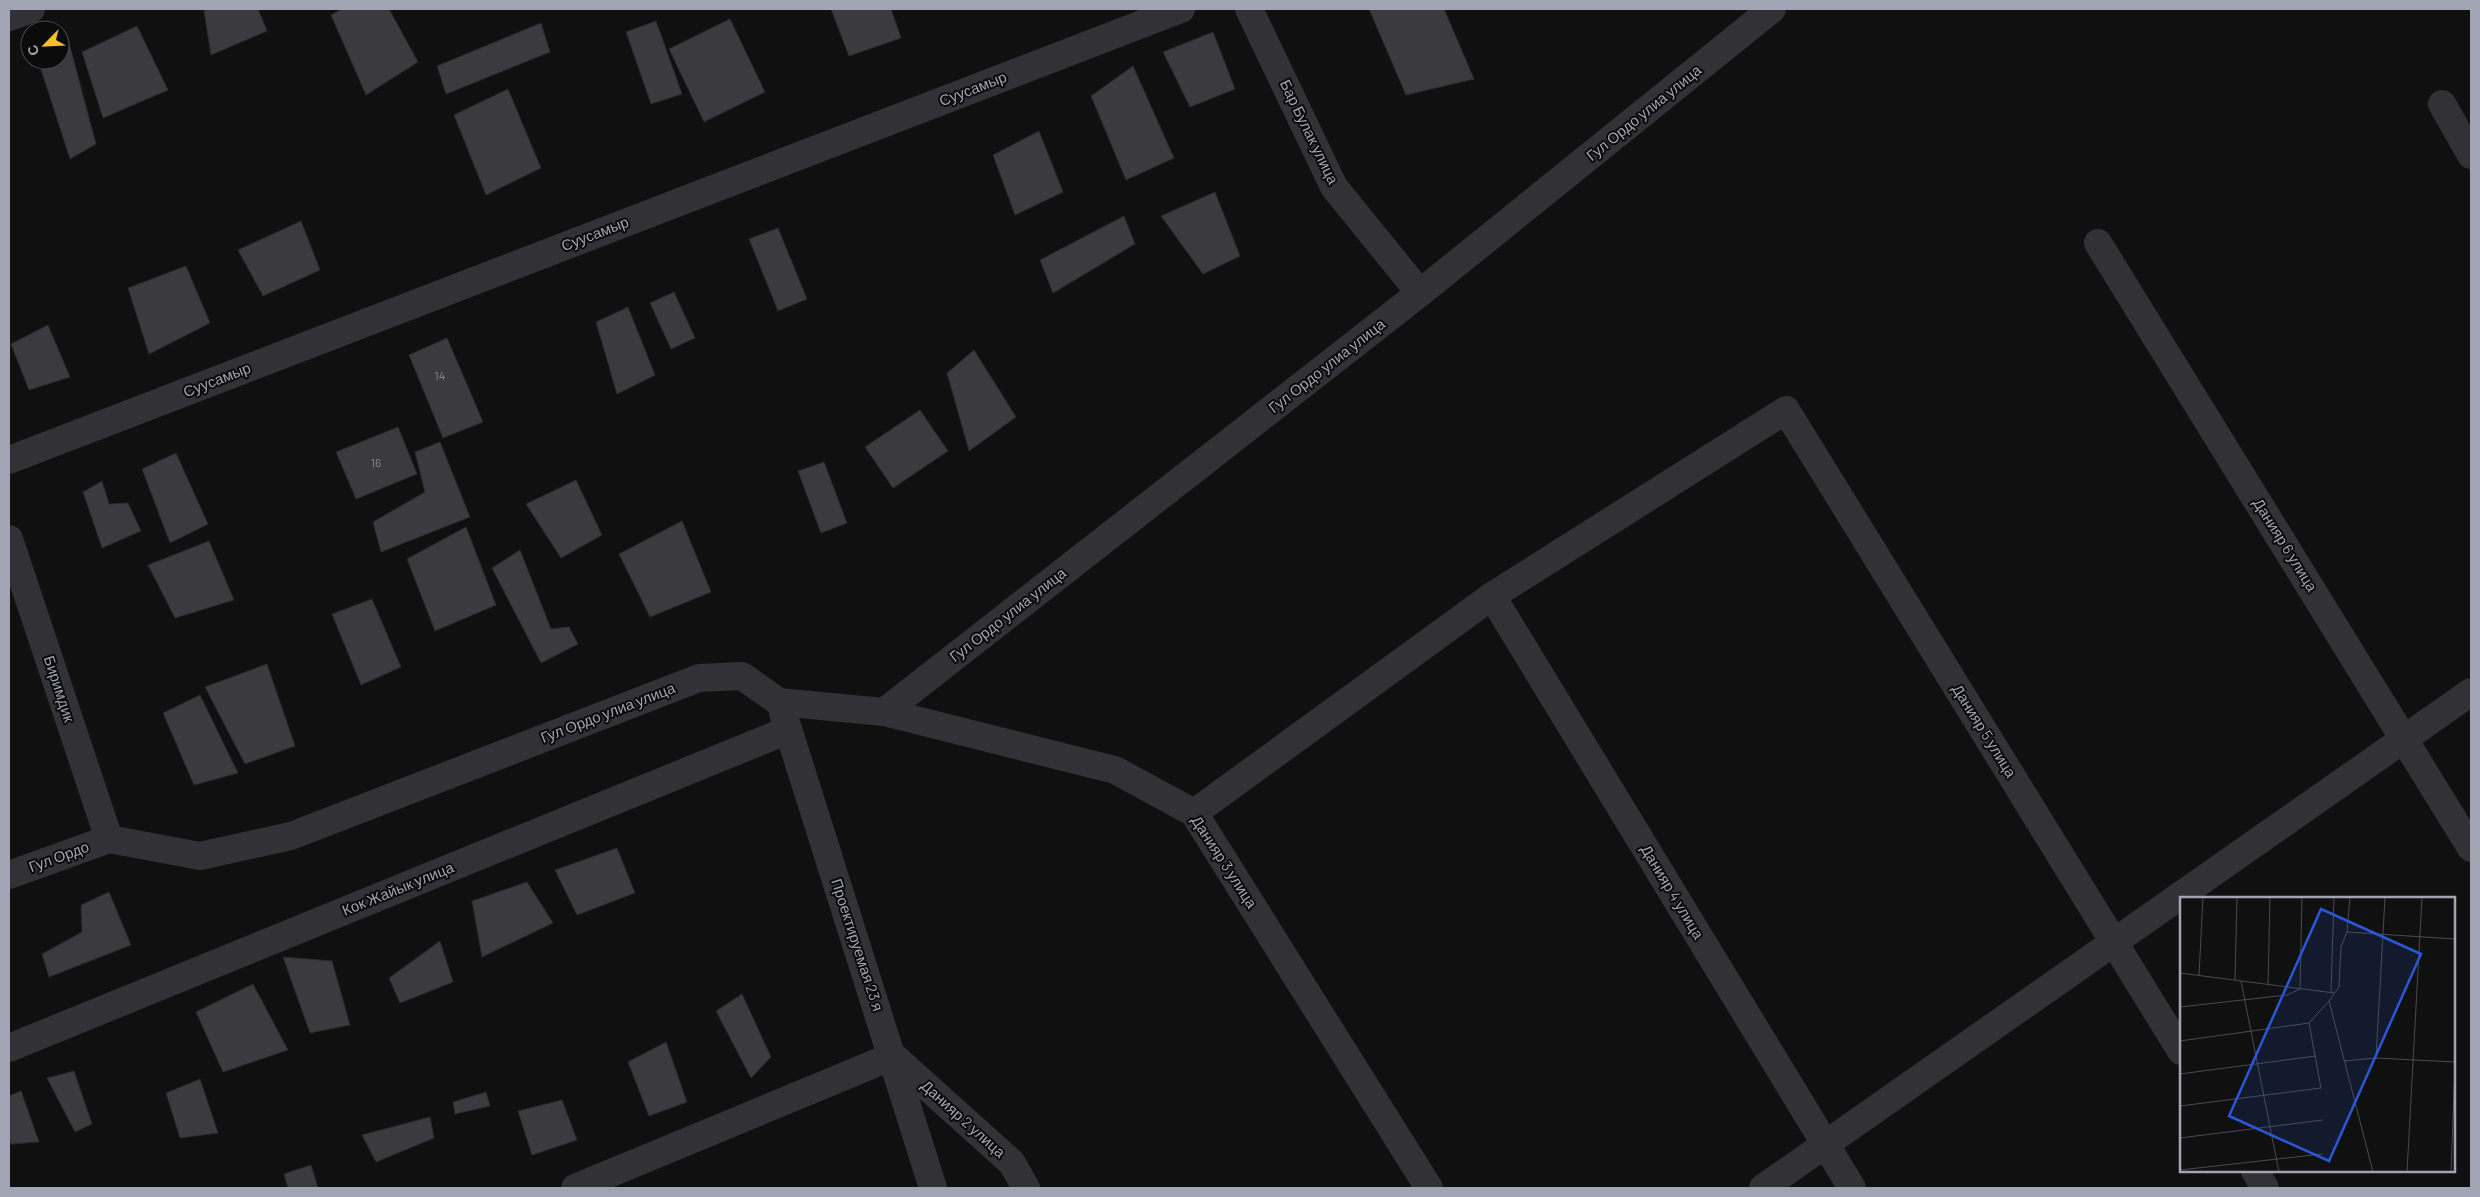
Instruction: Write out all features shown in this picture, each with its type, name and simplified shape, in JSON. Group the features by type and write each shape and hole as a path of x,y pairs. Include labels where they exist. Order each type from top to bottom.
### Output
{"street":[{"path":"9,18 31,9"},
{"name":"Суусамыр","path":"9,460 1181,9"},
{"name":"Бар Булак улица","path":"1249,9 1334,187 1420,293"},
{"name":"Гул Ордо улиа улица","path":"109,839 200,856 291,836 699,678 742,676 779,702 884,712 1420,293 1772,9"},
{"path":"2442,104 2471,155"},
{"name":"Данияр 6 улица","path":"2098,243 2405,738 2471,848"},
{"name":"Данияр 5 улица","path":"1492,596 1786,410 2180,1049"},
{"name":"Биримдик","path":"9,539 109,839"},
{"path":"1194,813 1492,596"},
{"name":"Данияр 4 улица","path":"1492,596 1852,1188"},
{"path":"1762,1188 2471,692"},
{"name":"Проектируемая 23 я","path":"779,702 893,1056 933,1188"},
{"name":"Данияр 3 улица","path":"884,712 1115,770 1194,813 1429,1188"},
{"name":"Кок Жайык улица","path":"9,1048 788,730"},
{"name":"Гул Ордо","path":"9,875 109,839"},
{"path":"574,1188 893,1056"},
{"name":"Данияр 2 улица","path":"893,1056 1012,1163 1026,1188"},
{"path":"2256,1172 2265,1188"}],"building":[{"path":"207,9 258,9 267,31 211,55 204,11"},
{"path":"342,9 389,9 418,62 366,95 331,15"},
{"path":"831,9 891,9 901,38 849,56"},
{"path":"1369,9 1444,9 1474,79 1406,95"},
{"path":"730,19 765,92 704,122 669,49"},
{"path":"656,21 682,94 651,104 626,32"},
{"path":"541,23 550,52 446,94 437,66"},
{"path":"137,26 168,90 103,118 82,52"},
{"path":"1213,32 1235,89 1190,107 1163,52"},
{"path":"70,46 96,144 70,159 41,70 70,70"},
{"path":"1133,66 1174,158 1126,180 1091,96"},
{"path":"508,89 541,168 486,195 454,115"},
{"path":"1039,131 1063,192 1015,215 993,155"},
{"path":"1215,192 1240,256 1203,274 1161,216"},
{"path":"1124,216 1135,244 1053,293 1040,260"},
{"path":"301,221 320,270 263,296 238,250"},
{"path":"778,228 807,299 778,311 749,239"},
{"path":"186,266 210,323 149,354 128,288"},
{"path":"674,292 695,338 671,349 650,303"},
{"path":"628,307 655,375 617,394 596,322"},
{"path":"48,325 70,377 29,390 11,344"},
{"path":"447,338 483,422 443,438 409,355"},
{"path":"974,350 1016,417 969,451 947,373"},
{"path":"920,410 948,451 893,488 865,447"},
{"path":"398,427 417,474 356,499 336,452"},
{"path":"440,442 470,517 381,552 373,522 425,492 415,452"},
{"path":"176,453 208,524 170,543 142,469"},
{"path":"824,462 847,523 821,533 798,471"},
{"path":"576,480 602,535 561,558 526,504"},
{"path":"102,481 109,504 128,503 141,531 102,548 83,492"},
{"path":"682,521 711,592 650,617 619,554"},
{"path":"466,527 496,605 435,631 407,559"},
{"path":"209,541 234,600 175,618 148,565"},
{"path":"520,550 551,629 569,627 578,644 541,663 492,568"},
{"path":"372,599 401,667 361,685 332,614"},
{"path":"267,664 295,746 245,764 205,687"},
{"path":"200,695 238,773 194,785 163,713"},
{"path":"617,848 635,893 577,915 555,870"},
{"path":"527,882 553,923 482,957 472,901"},
{"path":"109,892 131,945 49,977 42,954 82,932 81,905"},
{"path":"440,941 453,982 400,1003 389,978"},
{"path":"283,957 332,961 350,1025 310,1033"},
{"path":"253,984 288,1050 223,1072 196,1012"},
{"path":"742,994 771,1057 751,1078 716,1011"},
{"path":"666,1042 687,1102 649,1116 628,1062"},
{"path":"74,1071 92,1124 75,1132 47,1078"},
{"path":"200,1079 218,1133 180,1138 166,1093"},
{"path":"21,1091 39,1142 11,1144 9,1138 9,1096"},
{"path":"486,1092 490,1106 455,1114 453,1102"},
{"path":"562,1100 577,1140 532,1155 518,1111"},
{"path":"430,1117 434,1138 376,1162 362,1135"},
{"path":"311,1165 318,1188 288,1188 284,1174"}]}
